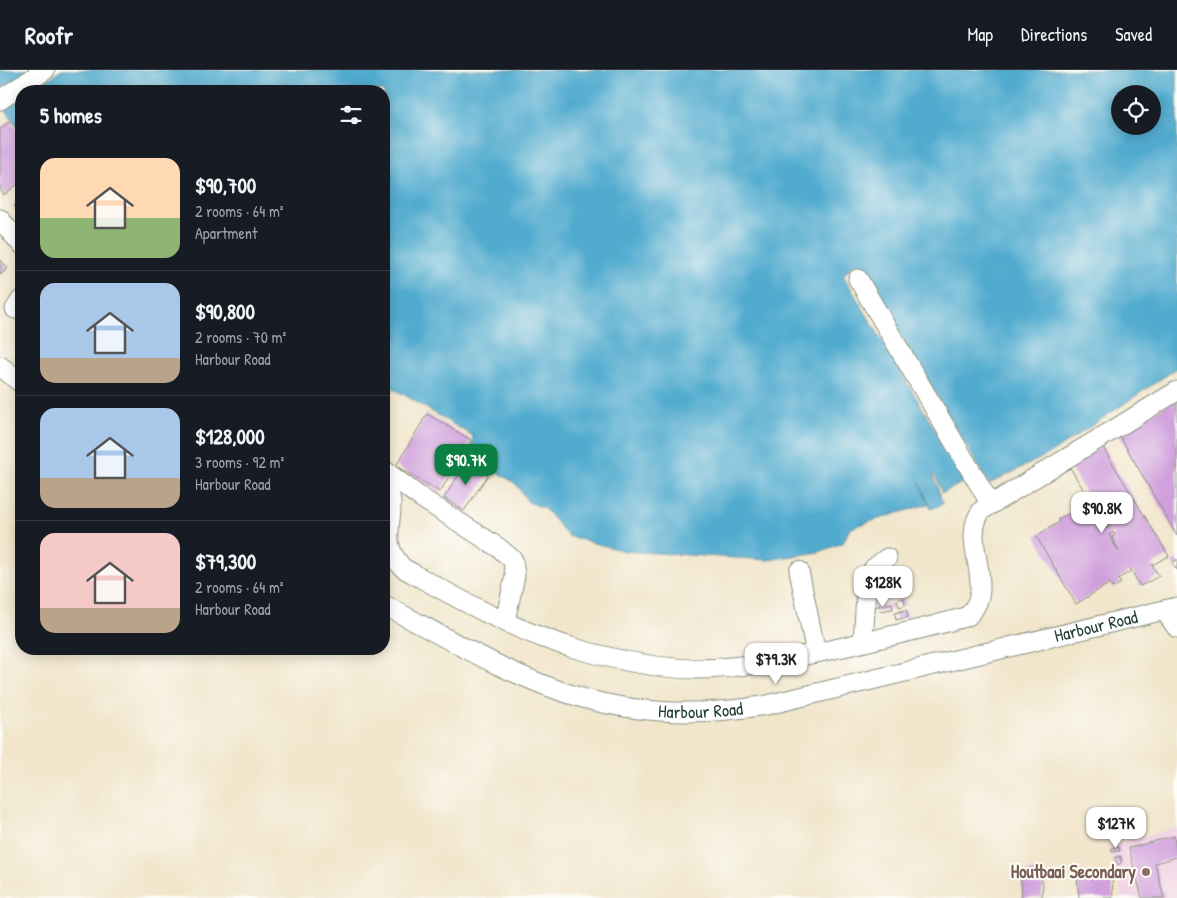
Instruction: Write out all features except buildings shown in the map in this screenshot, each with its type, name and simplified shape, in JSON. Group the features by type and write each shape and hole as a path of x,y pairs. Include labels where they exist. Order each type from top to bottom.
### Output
{"street":[{"path":"22,85 45,70"},
{"path":"0,100 15,90"},
{"path":"0,219 15,237"},
{"path":"858,279 990,503"},
{"path":"390,544 396,561 403,568 505,621 534,634 574,648 660,666 695,669 746,666 816,653 968,616 975,609 980,594 973,526 976,518 990,503 1177,391"},
{"path":"390,474 420,497 499,548 513,560 515,576 505,621"},
{"path":"390,497 392,502 390,516"},
{"path":"863,642 867,579 874,568 887,558"},
{"path":"799,571 816,653"},
{"name":"Harbour Road","path":"390,608 522,676 553,688 579,697 630,709 675,713 736,710 766,705 1171,608"},
{"path":"1171,608 1177,628"}],"shaded area":[{"name":"Houtbaai Secondary","path":"1177,827 1177,898 1123,898 1109,846"}],"water":[{"path":"0,70 29,70 0,89"},
{"path":"62,70 1177,70 1177,368 1051,453 989,484 857,262 843,275 966,481 942,493 935,475 933,475 943,504 931,509 919,480 928,504 859,525 850,529 843,543 819,552 768,560 624,551 568,536 544,508 528,502 516,484 473,456 471,452 473,436 390,387 390,85 38,85"},
{"path":"15,100 15,122 4,108"}],"place":[{"name":"Houtbaai Secondary","path":"1146,872"}]}
